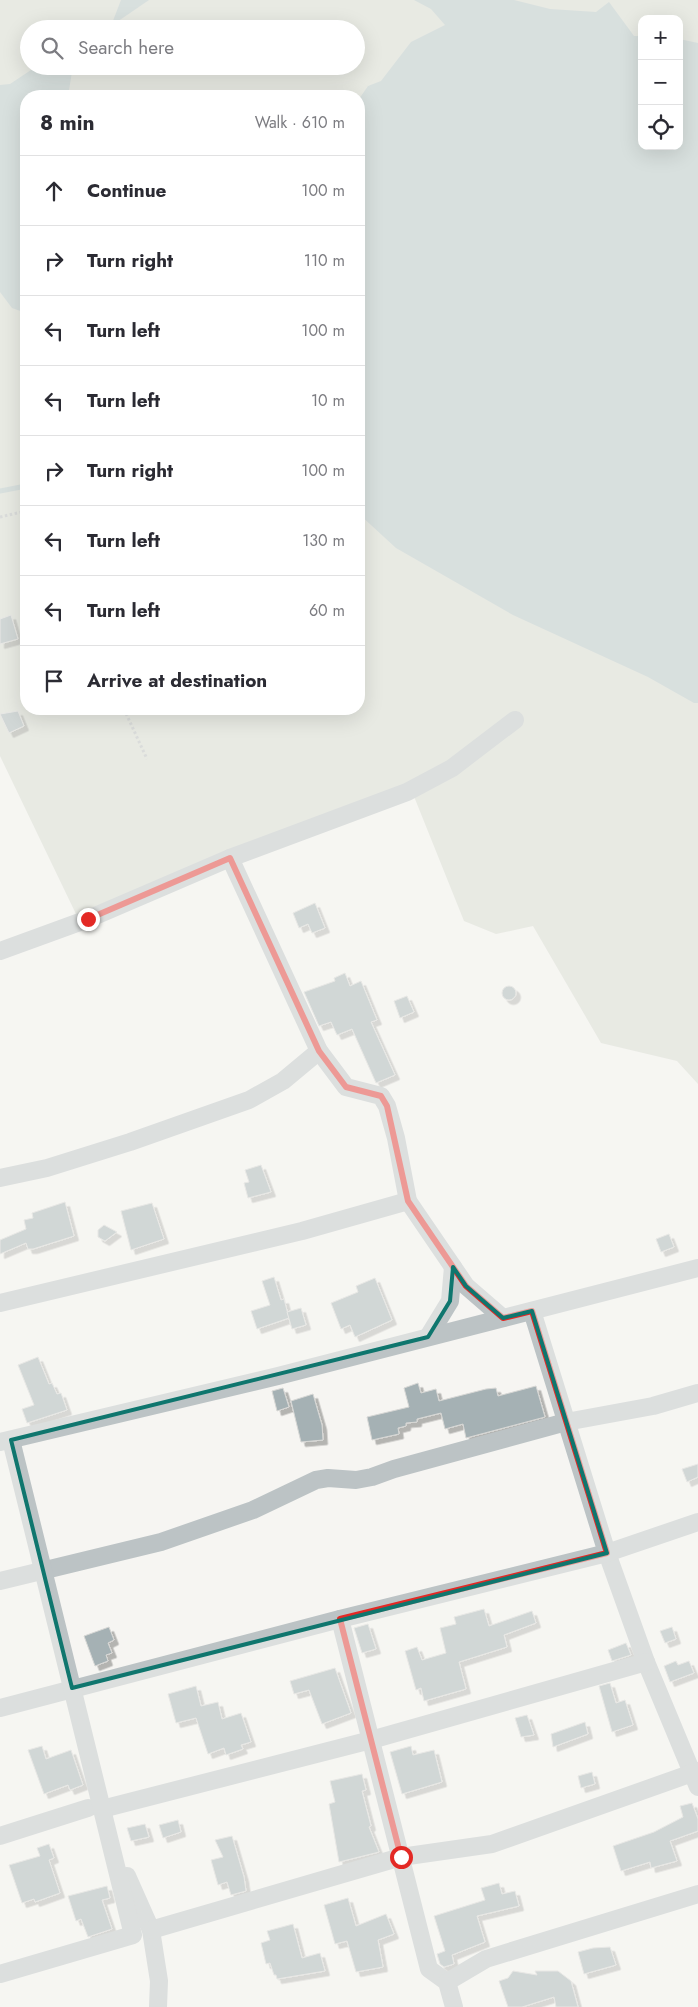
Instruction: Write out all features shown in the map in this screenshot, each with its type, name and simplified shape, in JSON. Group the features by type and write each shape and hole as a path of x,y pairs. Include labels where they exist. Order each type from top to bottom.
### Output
{"street":[{"path":"0,951 88,919 230,858 407,792 452,768 515,720"},
{"path":"230,858 319,1051 346,1087 381,1096 387,1106 408,1201 466,1286 503,1318"},
{"path":"0,1178 47,1168 121,1145 249,1100 283,1081 319,1051"},
{"path":"0,1303 302,1231 408,1201"},
{"path":"428,1338 450,1301 453,1268"},
{"path":"0,1974 133,1935 44,1569 6,1441 428,1338 698,1268"},
{"path":"151,1930 401,1857 492,1844 696,1777 646,1662 607,1553 532,1311"},
{"path":"0,1581 161,1542 253,1510 316,1480 328,1478 356,1480 372,1477 394,1469 566,1422 653,1406 698,1393"},
{"path":"0,1708 340,1619 607,1553 698,1522"},
{"path":"340,1619 429,1969 447,1982 454,2007"},
{"path":"0,1836 95,1808 371,1740 646,1662"},
{"path":"72,1688 100,1760 95,1808 151,1930 159,1982 158,2007"},
{"path":"447,1982 486,1959 698,1894"}],"path":[{"path":"0,517 20,512"},
{"path":"127,715 147,759"}],"highlighted area":[{"path":"453,1267 466,1286 503,1318 532,1311 607,1553 72,1688 11,1440 428,1337 450,1301"}],"shaded area":[{"path":"0,0 698,0 698,1084 677,1061 601,1043 533,926 496,934 464,921 409,784 76,914 0,756"},
{"path":"121,0 149,0 120,20 113,20"},
{"path":"414,0 514,0 550,9 596,12 609,2 634,36 638,36 638,150 683,150 683,40 698,43 698,703 694,703 648,677 513,615 396,548 365,520 365,90 368,86 381,81 411,42 445,25 431,9"},
{"path":"24,75 72,75 69,90 20,90 20,311 12,308 0,292 0,85 10,84"}],"building":[{"path":"11,615 18,639 0,644 0,619"},
{"path":"18,711 24,726 9,733 0,714"},
{"path":"315,903 325,928 312,933 308,924 299,928 293,913"},
{"path":"345,973 350,986 361,981 377,1020 371,1022 395,1075 376,1083 352,1029 337,1035 331,1022 319,1026 304,992 335,981 334,978"},
{"path":"506,986 512,986 516,993 512,1000 506,1000 502,996 502,990"},
{"path":"407,996 414,1012 400,1018 394,1001"},
{"path":"261,1165 271,1192 248,1198 244,1183 249,1182 245,1170"},
{"path":"65,1202 74,1236 33,1249 28,1249 26,1243 0,1254 0,1240 26,1229 24,1220 33,1218 32,1213"},
{"path":"152,1203 164,1239 131,1250 121,1211"},
{"path":"104,1225 117,1232 105,1241 98,1237 98,1230"},
{"path":"669,1234 674,1247 661,1252 656,1239"},
{"path":"274,1277 281,1300 284,1299 289,1318 257,1329 251,1311 270,1305 262,1281"},
{"path":"375,1278 392,1320 355,1337 350,1325 341,1329 331,1303 358,1292 356,1286"},
{"path":"301,1308 306,1325 292,1329 287,1312"},
{"path":"38,1357 49,1384 52,1383 57,1394 61,1393 67,1410 27,1423 22,1409 34,1405 18,1365"},
{"path":"418,1383 421,1393 436,1389 439,1401 486,1389 496,1388 498,1396 536,1386 545,1417 466,1438 463,1424 445,1429 441,1413 417,1419 417,1422 406,1423 406,1426 398,1428 399,1434 372,1440 367,1417 409,1407 404,1388"},
{"path":"283,1388 289,1407 277,1411 272,1391"},
{"path":"313,1394 322,1425 323,1440 301,1442 291,1401"},
{"path":"698,1464 698,1477 687,1482 682,1469"},
{"path":"484,1609 489,1626 532,1611 536,1623 504,1635 507,1647 459,1662 466,1689 424,1701 421,1688 416,1690 405,1651 417,1647 422,1660 446,1653 440,1628 456,1624 454,1617"},
{"path":"368,1624 376,1649 362,1653 354,1628"},
{"path":"109,1627 114,1640 108,1643 112,1653 106,1655 108,1661 95,1666 84,1636"},
{"path":"672,1627 676,1639 665,1643 660,1631"},
{"path":"626,1643 631,1655 612,1661 608,1650"},
{"path":"676,1661 678,1665 689,1661 694,1673 670,1682 664,1666"},
{"path":"335,1668 351,1713 322,1724 309,1690 294,1694 290,1681"},
{"path":"610,1683 616,1703 625,1700 633,1725 612,1732 599,1686"},
{"path":"196,1686 201,1706 218,1702 222,1719 241,1713 251,1742 241,1745 243,1749 226,1755 224,1748 208,1754 196,1718 176,1723 168,1694"},
{"path":"527,1715 534,1735 521,1737 515,1718"},
{"path":"585,1722 588,1734 553,1747 551,1734"},
{"path":"42,1746 46,1759 71,1750 83,1785 70,1790 68,1785 44,1794 28,1750"},
{"path":"411,1746 413,1755 434,1750 442,1782 402,1794 390,1752"},
{"path":"592,1772 595,1784 581,1788 578,1776"},
{"path":"362,1774 366,1790 362,1791 371,1826 369,1827 379,1852 339,1862 329,1804 335,1802 330,1781"},
{"path":"692,1803 698,1819 698,1831 670,1841 677,1861 651,1868 650,1862 621,1871 613,1846 654,1832 683,1817 680,1806"},
{"path":"178,1820 181,1832 163,1838 159,1825"},
{"path":"145,1824 149,1837 131,1841 127,1828"},
{"path":"232,1836 244,1877 246,1891 231,1895 227,1882 218,1885 211,1860 223,1857 215,1840"},
{"path":"49,1844 54,1858 49,1860 60,1893 35,1902 34,1899 22,1903 9,1865 40,1856 37,1848"},
{"path":"499,1883 502,1894 515,1891 519,1906 477,1916 485,1942 452,1955 454,1964 444,1967 440,1964 437,1954 445,1951 434,1916 485,1900 481,1888"},
{"path":"107,1886 110,1898 102,1900 112,1929 88,1937 81,1919 76,1921 68,1896"},
{"path":"348,1898 356,1926 386,1914 394,1934 378,1940 383,1967 356,1972 347,1941 335,1944 324,1905"},
{"path":"293,1924 302,1958 320,1953 325,1971 277,1979 270,1963 266,1964 261,1943 270,1940 267,1931"},
{"path":"610,1947 616,1965 584,1974 578,1952 593,1948"},
{"path":"513,1971 537,1975 535,1971 558,1971 571,1981 578,2007 556,2007 554,1997 522,2007 508,2007 499,1981 508,1978"}],"waterway":[{"path":"0,491 20,487"}],"route":[{"path":"88,919 230,858 319,1051 346,1087 354,1090 369,1091 381,1096 387,1106 396,1138 408,1201 466,1286 478,1297 503,1318 532,1311 607,1553 340,1619 401,1857"}]}
